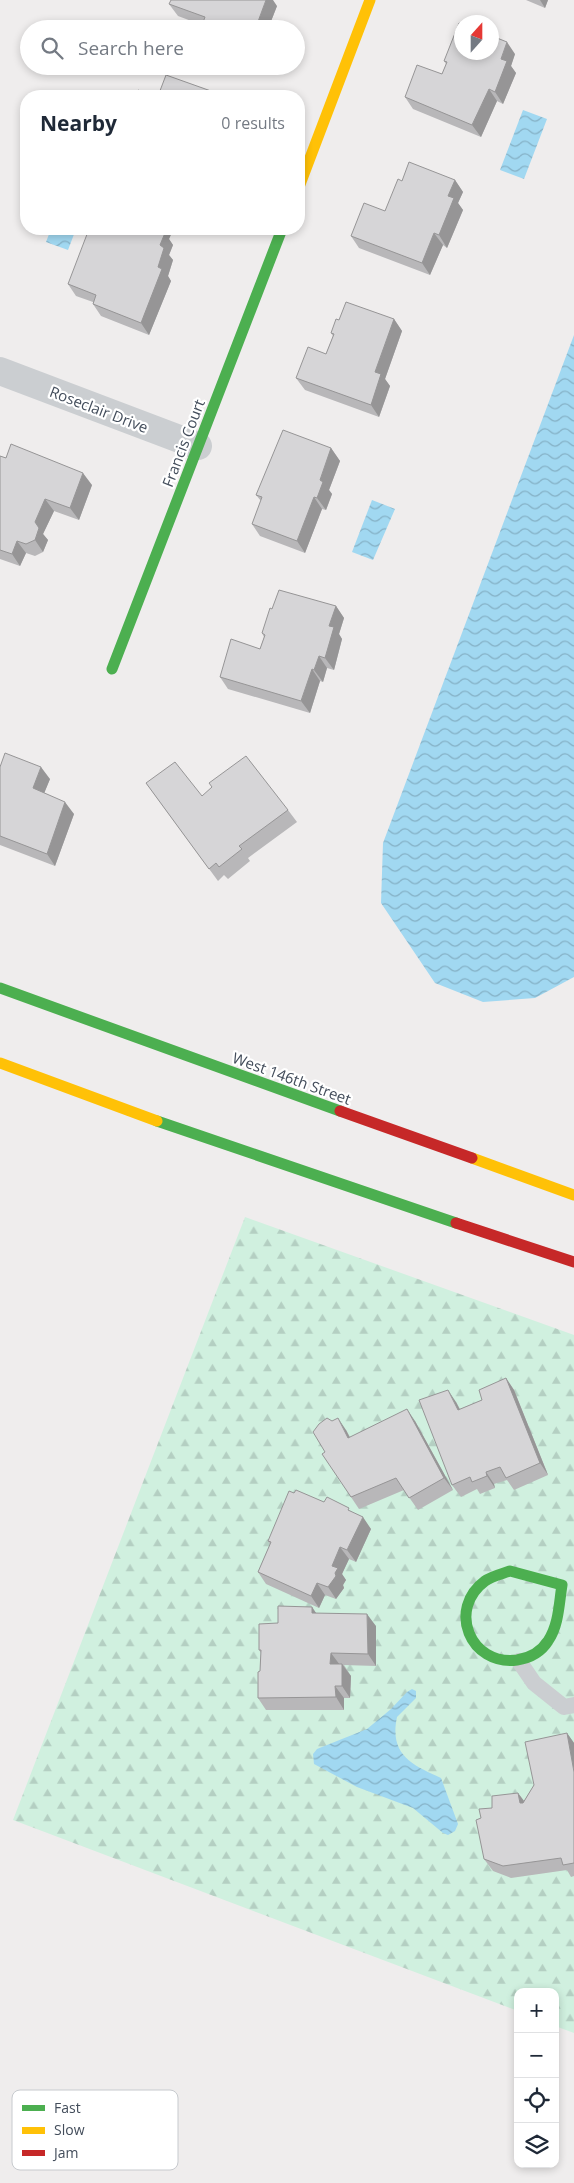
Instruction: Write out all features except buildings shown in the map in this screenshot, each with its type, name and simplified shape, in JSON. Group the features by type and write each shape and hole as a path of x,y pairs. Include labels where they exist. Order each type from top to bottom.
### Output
{"main road":[{"path":"305,171 370,0"},
{"name":"Francis Court","path":"112,669 280,235"},
{"name":"West 146th Street","path":"0,988 574,1195"},
{"path":"0,1063 202,1138 574,1262"},
{"path":"510,1571 568,1582 552,1635 544,1647 532,1656 519,1661 504,1662 490,1657 479,1649 470,1637 465,1622 465,1615 471,1593 482,1581 495,1574 510,1571"}],"street":[{"name":"Roseclair Drive","path":"0,371 198,446"}],"lane":[{"path":"519,1661 534,1683 564,1707 574,1705"}],"green space":[{"path":"245,1217 574,1335 574,2033 559,2027 559,1988 514,1988 514,2009 13,1820"}],"water":[{"path":"523,110 547,119 524,179 500,170"},
{"path":"49,235 74,235 68,250 46,242"},
{"path":"574,335 574,977 535,998 483,1002 435,983 381,903 383,843"},
{"path":"372,500 395,509 373,560 352,552"},
{"path":"412,1689 416,1691 416,1698 397,1717 396,1741 405,1757 412,1763 441,1778 458,1824 455,1831 448,1835 413,1808 357,1787 314,1764 313,1754 317,1749 367,1729"}],"traffic: fast":[{"path":"112,669 280,235"},
{"path":"0,988 340,1111"},
{"path":"157,1121 456,1223"},
{"path":"510,1571 562,1585 552,1635 535,1654 517,1660 501,1659 487,1654 476,1645 469,1633 466,1620 467,1606 474,1593 488,1579 510,1571"}],"traffic: slow":[{"path":"305,171 370,0"},
{"path":"0,1063 157,1121"},
{"path":"472,1158 574,1195"}],"traffic: jam":[{"path":"340,1111 472,1158"},
{"path":"456,1223 574,1262"}]}
